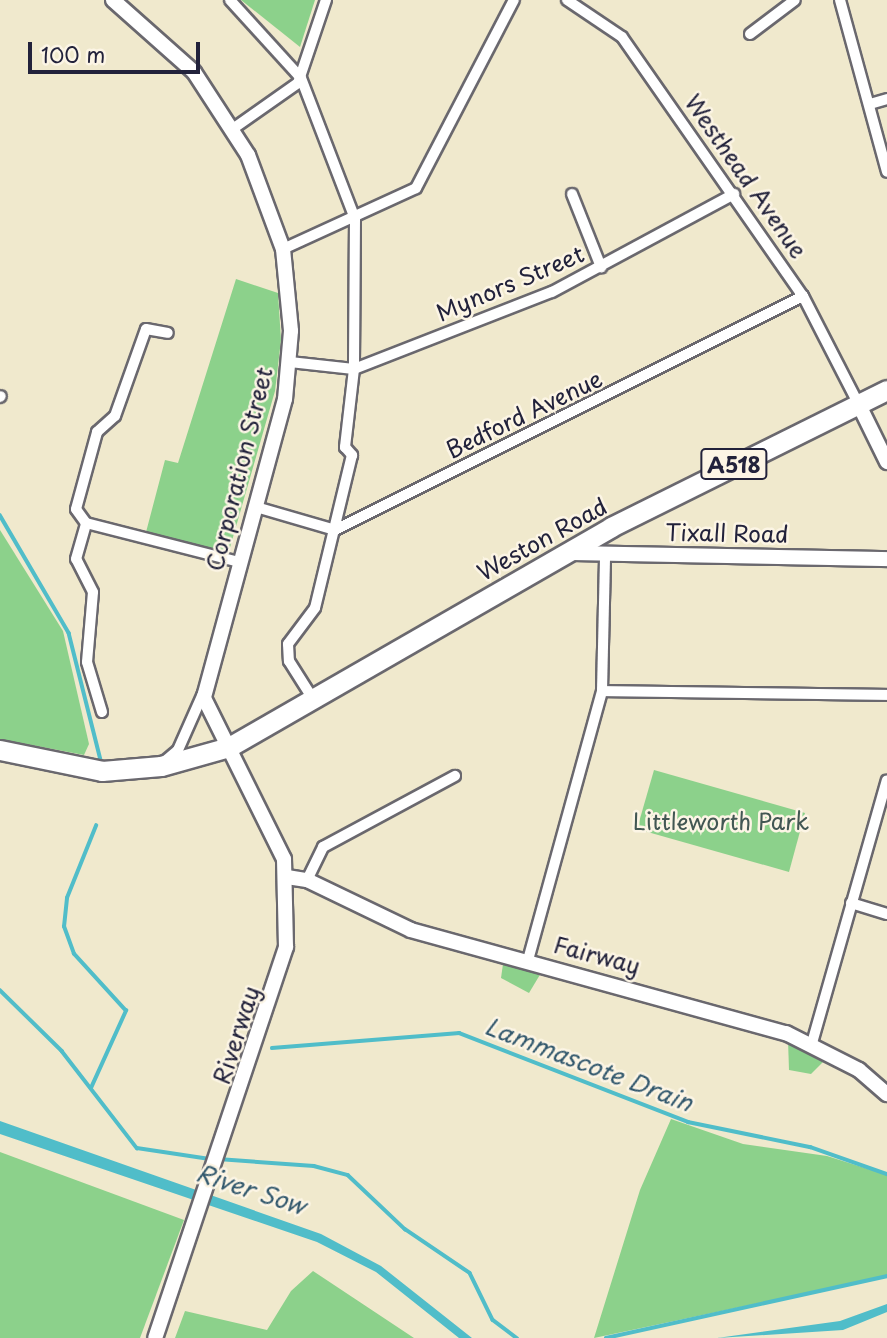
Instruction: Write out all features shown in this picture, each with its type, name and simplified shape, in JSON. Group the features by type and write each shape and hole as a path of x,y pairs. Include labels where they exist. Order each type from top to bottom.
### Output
{"highway":[{"name":"Weston Road","path":"0,750 102,771 161,766 229,747 565,553 887,390"}],"street":[{"name":"Corporation Street","path":"113,0 194,72 234,128 261,181 283,249 290,362 256,508 205,689"},
{"path":"230,0 301,78 355,219 354,369 345,447 352,455 315,608 288,644 289,661 313,699"},
{"path":"234,128 301,78 326,0"},
{"path":"283,249 355,219 416,188 514,0"},
{"name":"Westhead Avenue","path":"567,0 614,27 734,194 803,296 858,403"},
{"path":"750,34 795,0"},
{"path":"844,1 887,172"},
{"path":"870,104 887,99"},
{"path":"572,194 601,267"},
{"name":"Mynors Street","path":"290,362 354,369 601,267 734,194"},
{"name":"Bedford Avenue","path":"335,530 803,296"},
{"path":"168,333 146,329 115,416 97,432 76,509 86,523 239,562"},
{"path":"858,403 887,462"},
{"path":"256,508 335,530"},
{"path":"86,523 76,559 93,592 87,662 102,712"},
{"name":"Tixall Road","path":"565,553 887,559"},
{"path":"528,960 602,691 605,554"},
{"path":"205,689 229,747"},
{"path":"161,766 178,750 205,689"},
{"path":"602,691 887,695"},
{"name":"Riverway","path":"155,1338 283,964 287,877 276,838 229,747"},
{"path":"307,880 323,847 455,776"},
{"path":"812,1043 887,780"},
{"name":"Fairway","path":"287,877 307,880 411,930 528,960 812,1043 887,1094"},
{"path":"851,903 887,914"}],"green space":[{"path":"241,0 315,0 300,47"},
{"path":"236,279 278,293 281,340 275,391 227,558 145,536 165,460 178,463"},
{"path":"0,530 63,631 89,744 84,755 0,739"},
{"name":"Littleworth Park","path":"654,770 805,813 789,872 637,829"},
{"path":"504,957 544,968 529,993 501,978"},
{"path":"788,1040 828,1057 811,1074 789,1070"},
{"path":"671,1119 743,1144 827,1156 887,1175 887,1276 594,1338 640,1190"},
{"path":"0,1152 184,1220 140,1338 0,1338"},
{"path":"313,1271 414,1338 175,1338 185,1311 267,1330 291,1291"}],"water":[{"path":"0,1121 321,1234 381,1266 472,1338 459,1338 376,1272 317,1242 0,1134"},
{"path":"887,1304 887,1312 843,1330 717,1338 840,1321"}],"waterway":[{"path":"0,515 69,633 101,760"},
{"path":"91,1088 126,1011 74,954 64,927 67,898 96,826"},
{"name":"Lammascote Drain","path":"0,990 62,1051 137,1148 211,1159"},
{"name":"Lammascote Drain","path":"272,1048 459,1033 688,1122 810,1147 887,1174"},
{"name":"Lammascote Drain","path":"218,1159 314,1166 348,1175 405,1229 470,1273 493,1320 517,1338"},
{"name":"Lammascote Drain","path":"606,1338 887,1276"}],"water label":[{"name":"River Sow","path":"251,1189"}]}
